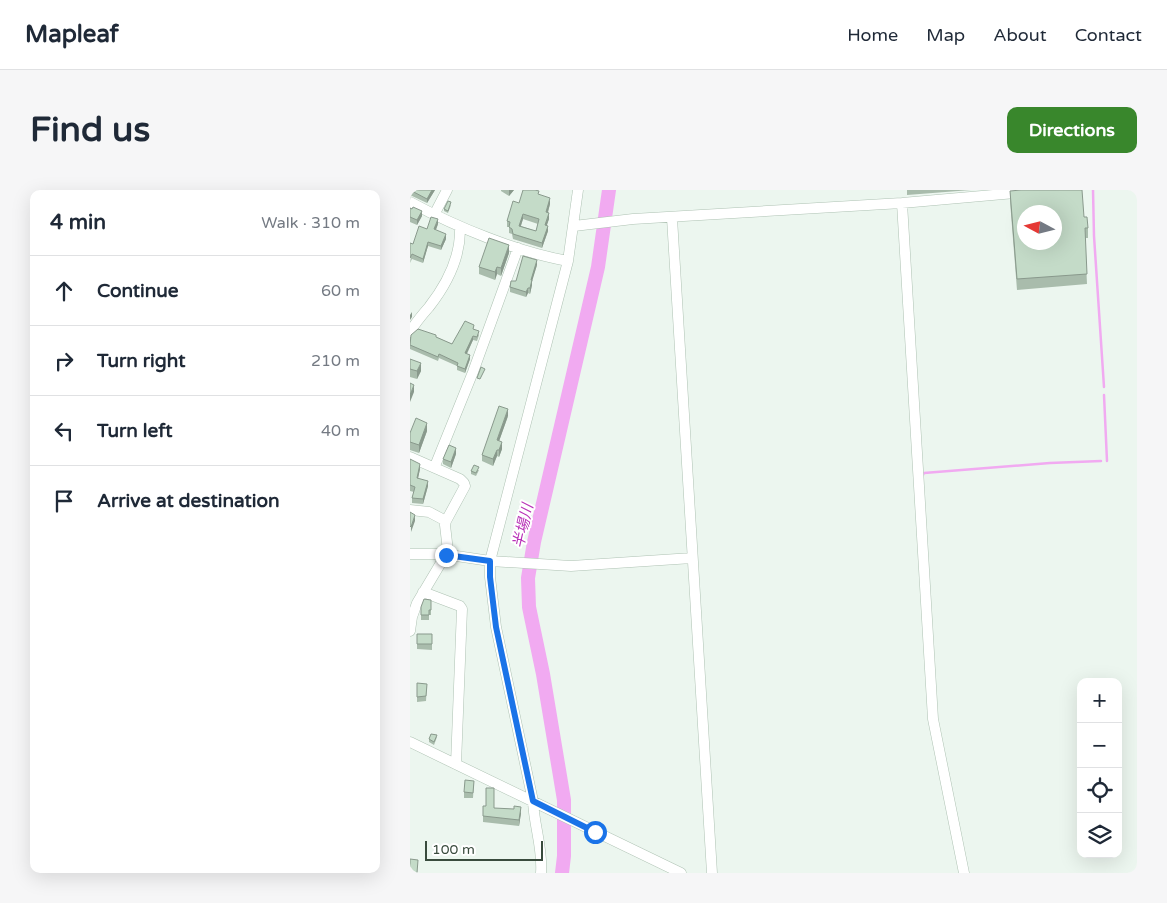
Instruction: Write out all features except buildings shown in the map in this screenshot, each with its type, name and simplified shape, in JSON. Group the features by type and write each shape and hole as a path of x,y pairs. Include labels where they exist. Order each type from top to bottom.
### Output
{"street":[{"path":"434,215 447,190"},
{"path":"541,873 542,859 533,814 535,802 496,627 490,577 492,561 568,261 576,225 578,190"},
{"path":"576,225 902,203 1050,190"},
{"path":"410,202 460,227 546,257 568,261"},
{"path":"902,203 933,719 964,873"},
{"path":"672,218 712,873"},
{"path":"410,332 439,292 453,267 459,244 460,227"},
{"path":"434,466 474,372 518,248"},
{"path":"410,457 434,466 460,479 464,483 464,489 445,525 449,548 417,603 410,631"},
{"path":"410,510 429,512 446,521"},
{"path":"410,554 435,553 492,561 571,566 692,558"},
{"path":"423,592 460,606 462,609 456,764"},
{"path":"410,742 681,873"}],"waterway":[{"name":"半場川","path":"562,873 564,856 564,800 543,674 529,607 528,578 534,542 598,267 609,190"},
{"path":"1093,190 1094,236 1104,387"},
{"path":"1104,395 1107,461"},
{"path":"923,475 924,473 1050,463 1101,461"}],"route":[{"path":"446,555 490,561 496,627 533,801 595,832"}]}
